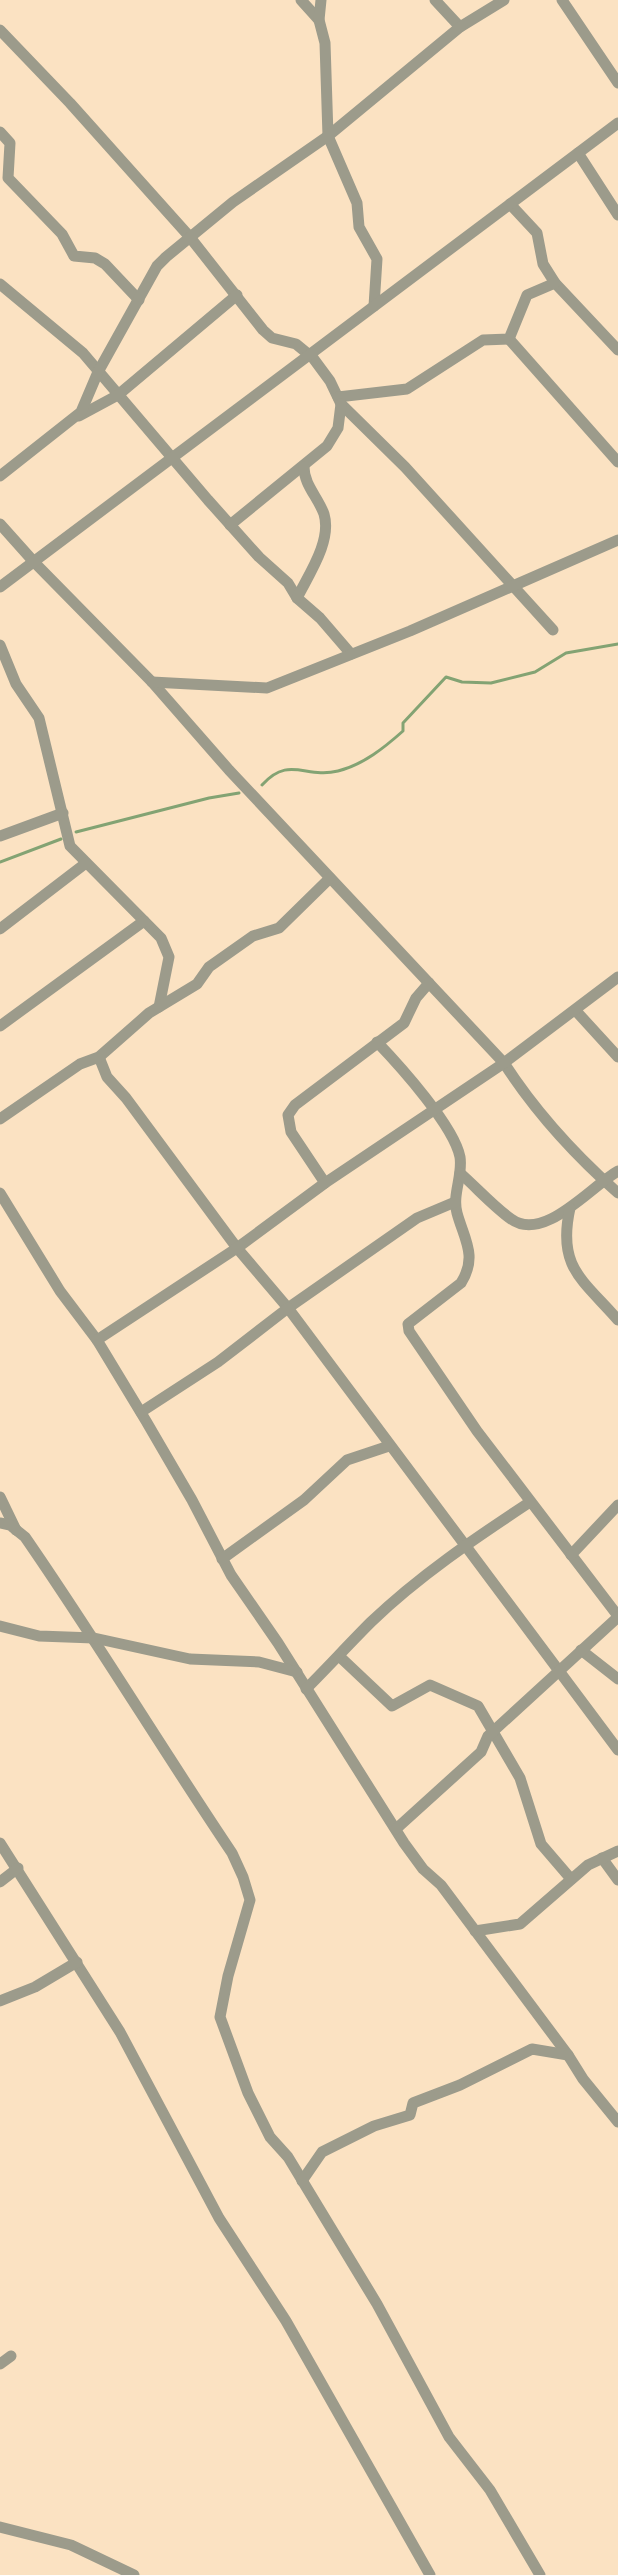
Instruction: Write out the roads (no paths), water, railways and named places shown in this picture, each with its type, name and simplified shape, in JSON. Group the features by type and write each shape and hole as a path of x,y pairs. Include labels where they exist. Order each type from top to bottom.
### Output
{"street":[{"path":"301,0 319,20"},
{"path":"321,0 319,20 325,43 328,136 357,203 359,227 377,259 374,306"},
{"path":"435,0 460,27"},
{"path":"0,476 81,412 98,372 157,266 189,236 328,136 460,27 504,0"},
{"path":"562,0 618,83"},
{"path":"0,30 189,236 263,330 272,338 296,344 309,355 330,381 339,400 405,467 553,630"},
{"path":"0,587 618,123"},
{"path":"0,132 10,143 4,163 8,178 62,234 74,256 95,258 105,264 139,300"},
{"path":"578,153 618,215"},
{"path":"510,204 537,233 543,264 555,283 618,350"},
{"path":"0,273 14,296"},
{"path":"509,339 527,295 555,283"},
{"path":"0,284 83,353 230,525 288,583 297,598 320,618 351,654"},
{"path":"75,418 118,395 237,295"},
{"path":"339,400 407,389 483,340 509,339"},
{"path":"509,339 618,462"},
{"path":"230,525 327,446 338,428 339,400"},
{"path":"297,598 326,532 324,513 307,482 304,467"},
{"path":"0,524 152,682 229,770 504,1063 523,1093 618,1193"},
{"path":"152,682 267,688 618,540"},
{"path":"0,645 16,684 39,718 70,846 161,938 169,957 159,1007"},
{"path":"0,836 63,813"},
{"path":"0,929 86,863"},
{"path":"0,1119 80,1064 99,1057 159,1007 197,984 209,967 253,936 279,928 330,878"},
{"path":"0,1026 144,921"},
{"path":"97,1340 237,1248 325,1183 504,1063 618,977"},
{"path":"325,1183 291,1132 288,1115 295,1105 404,1023 416,998 429,983"},
{"path":"576,1011 618,1057"},
{"path":"377,1042 433,1109 456,1143 460,1173 455,1202 470,1246 470,1262 461,1283 408,1324 409,1331 466,1417 618,1616 493,1731 481,1752 396,1829"},
{"path":"99,1057 107,1077 126,1098 237,1248 288,1308 618,1750"},
{"path":"460,1173 513,1221 525,1225 540,1224 560,1216 618,1171"},
{"path":"0,1193 60,1291 97,1340 141,1412 222,1559 396,1829 423,1869 441,1885 618,2122"},
{"path":"141,1412 218,1362 288,1308 417,1218 455,1202"},
{"path":"570,1207 564,1241 570,1264 618,1320"},
{"path":"222,1559 304,1500 347,1460 389,1446"},
{"path":"0,1497 16,1530"},
{"path":"306,1689 382,1613 464,1546 530,1502"},
{"path":"571,1555 618,1505"},
{"path":"0,1523 10,1525 25,1537 232,1853 250,1900 228,1976 220,2017 248,2093 270,2137 288,2157 377,2304 449,2437 490,2490 540,2575"},
{"path":"0,1626 39,1636 94,1638 190,1659 259,1662 297,1672"},
{"path":"581,1650 618,1679"},
{"path":"339,1656 392,1706 430,1685 478,1706 520,1778 541,1844 571,1879"},
{"path":"0,1843 120,2032 219,2218 286,2321 430,2575"},
{"path":"475,1931 520,1924 588,1865 618,1851"},
{"path":"602,1858 618,1880"},
{"path":"0,1882 18,1868"},
{"path":"0,2001 35,1987 77,1962"},
{"path":"302,2181 322,2152 374,2126 410,2115 413,2103 460,2085 532,2049 568,2055"},
{"path":"0,2364 11,2356"},
{"path":"0,2527 71,2545 134,2575"}],"waterway":[{"path":"262,785 272,776 289,769 326,773 365,760 403,731 403,723 446,677 462,682 491,683 535,672 566,653 618,644"},
{"path":"76,832 239,793"},
{"path":"0,862 61,839"}]}
